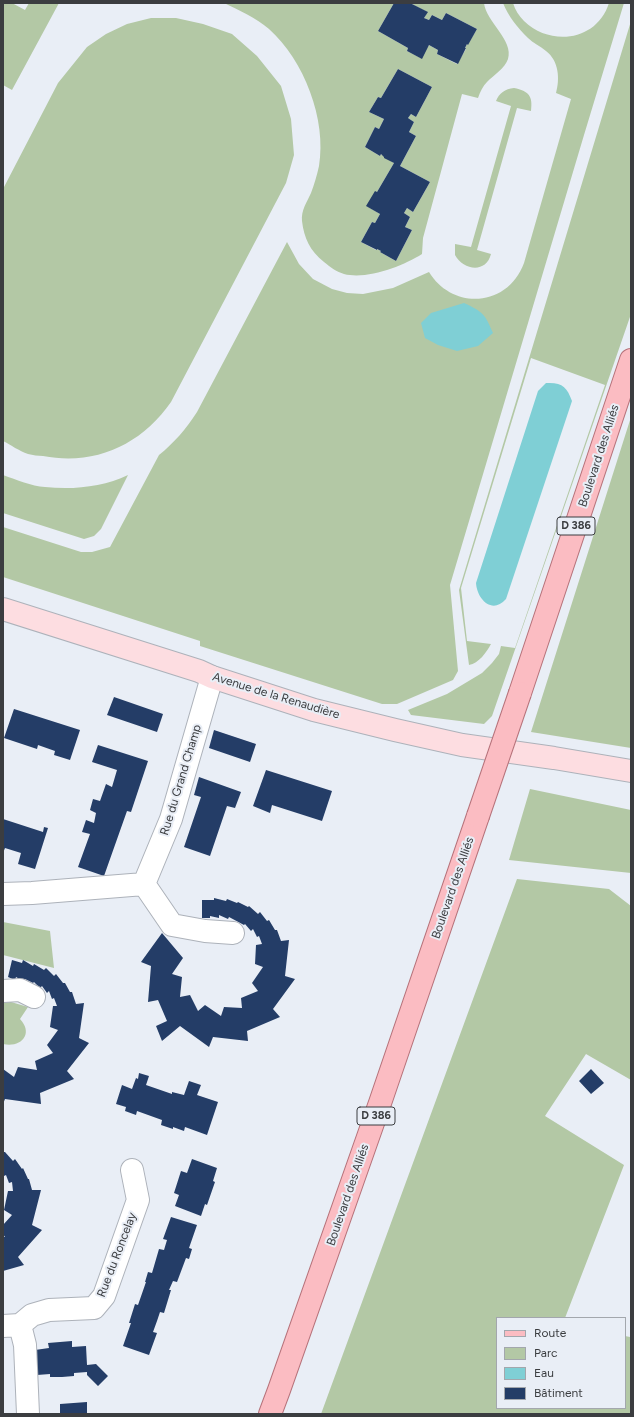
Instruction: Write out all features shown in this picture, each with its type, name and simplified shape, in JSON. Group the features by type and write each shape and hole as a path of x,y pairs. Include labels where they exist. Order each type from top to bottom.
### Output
{"main road":[{"name":"Boulevard des Alliés","path":"270,1414 380,1103 520,693 631,360"}],"street":[{"name":"Avenue de la Renaudière","path":"3,609 199,671 212,677 314,710 462,745 631,771"},
{"name":"Rue du Grand Champ","path":"144,884 171,819 212,677"},
{"path":"3,894 40,893 144,884 172,925 205,931 233,933"},
{"path":"3,990 20,990 34,997"},
{"name":"Rue du Roncelay","path":"28,1414 24,1345 11,1326 32,1315 49,1310 94,1308 104,1296 138,1200 132,1170"}],"green space":[{"path":"3,3 12,3 25,10 29,3 59,3 12,90 3,85"},
{"path":"224,3 394,3 378,31 408,48 407,51 421,58 429,45 438,50 437,54 457,64 466,49 467,44 477,29 446,13 442,20 432,15 429,20 424,18 427,12 410,3 484,3 489,17 504,38 507,45 509,52 508,59 502,68 484,85 478,98 462,94 423,238 422,254 414,259 384,271 363,275 353,275 336,271 319,258 311,249 304,233 302,217 303,210 311,193 319,166 321,148 316,111 310,92 293,57 282,42 259,21","holes":["398,69 432,87 416,117 411,114 408,118 414,122 409,132 416,136 400,166 430,182 413,212 407,208 404,213 410,217 405,227 412,230 396,261 380,252 381,251 361,242 372,222 375,223 380,214 367,206 394,163 381,154 380,156 365,147 375,127 379,129 384,119 369,112 378,97 381,98"]},
{"path":"503,3 513,3 520,17 535,29 560,37 572,36 584,32 594,26 603,16 609,3 624,3 450,585 458,671 453,680 397,704 382,704 200,646 200,641 3,577 3,527 81,552 92,552 110,547 159,455 180,435 197,412 287,242 299,264 313,279 332,289 347,293 363,294 393,288 429,272 439,285 452,293 465,298 480,299 493,295 506,288 516,278 524,263 571,99 556,93 558,76 554,60 546,51 530,40 521,30 510,17"},
{"path":"151,18 176,18 203,24 232,34 257,56 281,86 291,119 294,155 286,183 171,402 159,417 146,430 131,441 98,455 81,458 62,458 28,454 3,441 3,189 58,83 87,47 106,34 127,24"},
{"path":"631,21 631,314 492,716 484,724 411,715 408,710 447,694 482,673 499,654 501,646 515,648 605,385 531,358 461,588 467,641 491,644 479,660 469,665 459,590"},
{"path":"514,88 529,95 531,111 517,108 477,250 491,254 484,265 474,268 469,267 463,264 455,255 455,244 471,247 511,106 496,101 503,92"},
{"path":"631,417 631,748 531,732"},
{"path":"3,475 45,487 77,488 98,485 128,475 101,529 94,536 84,539 3,513"},
{"path":"530,789 631,810 631,873 509,860"},
{"path":"517,879 609,889 631,906 631,1080 586,1054 545,1116 624,1165 565,1317 496,1317 496,1409 626,1409 626,1336 630,1337 631,1333 631,1414 321,1414"},
{"path":"3,922 50,931 54,968 3,955"},
{"path":"11,1002 28,1007 20,1019 26,1030 24,1039 15,1044 9,1045 3,1044 3,1003"}],"water":[{"path":"464,303 483,314 493,333 478,346 457,351 438,345 425,338 421,323 431,313"},
{"path":"546,383 556,383 563,386 568,392 572,401 506,599 501,604 496,606 491,605 482,599 476,583 538,391"}],"building":[{"path":"394,3 410,3 428,12 424,18 429,20 432,15 442,20 446,13 477,29 468,45 467,44 458,64 437,54 438,50 429,45 422,59 407,51 408,48 378,31"},
{"path":"398,69 432,87 416,117 411,114 408,118 414,122 409,132 416,136 400,166 430,182 413,212 407,208 404,213 410,217 405,227 412,230 396,261 380,252 381,251 361,242 372,222 375,223 380,214 366,206 375,191 377,192 394,163 384,158 381,154 380,156 365,147 375,127 379,129 384,119 369,112 378,97 381,98"},
{"path":"114,697 163,714 157,732 107,715"},
{"path":"14,709 80,730 70,760 54,755 55,751 38,745 37,749 4,738"},
{"path":"214,730 256,744 250,762 209,748"},
{"path":"98,745 148,761 131,812 127,811 104,876 78,867 90,834 82,832 86,820 94,823 96,813 90,810 93,799 100,801 106,784 112,787 117,770 92,762"},
{"path":"266,770 332,791 322,821 272,805 270,813 253,806"},
{"path":"199,777 241,792 235,808 227,806 210,856 184,847 201,797 194,795"},
{"path":"3,819 43,832 44,827 48,828 35,869 18,864 21,853 5,848 3,853"},
{"path":"214,898 238,902 248,907 249,906 258,914 260,912 267,921 269,920 275,930 277,930 281,941 289,940 285,976 295,979 273,1009 280,1017 247,1031 248,1041 213,1037 209,1047 180,1026 162,1041 156,1026 167,1021 158,1000 148,1002 151,966 141,962 162,933 183,958 172,974 182,977 180,997 190,995 198,1011 205,1005 221,1016 224,1007 242,1008 241,998 258,991 252,983 263,967 255,964 256,945 262,944 259,936 257,937 253,929 251,931 245,924 244,925 229,917 228,919 219,915 219,918 210,916 210,918 202,918 202,900 214,900"},
{"path":"12,960 22,963 23,960 44,970 46,968 54,976 56,974 63,983 65,983 70,992 72,992 76,1004 84,1003 79,1038 89,1043 67,1071 74,1079 40,1093 41,1104 5,1099 3,1104 3,1069 14,1077 18,1067 37,1070 35,1061 53,1053 47,1045 58,1030 50,1027 53,1006 57,1006 54,998 52,999 49,991 47,993 42,986 40,988 34,982 33,983 25,979 23,981 16,977 15,980 8,977"},
{"path":"591,1069 604,1083 591,1094 579,1081"},
{"path":"139,1073 149,1076 146,1085 172,1094 172,1092 184,1095 189,1081 201,1085 197,1095 218,1102 207,1135 185,1127 184,1131 161,1125 162,1120 137,1111 136,1115 125,1111 126,1107 116,1104 122,1085 132,1089 136,1078 138,1079"},
{"path":"3,1152 5,1152 13,1161 15,1159 22,1169 23,1168 29,1179 32,1190 41,1190 32,1225 42,1230 18,1257 24,1265 3,1271 3,1237 5,1237 3,1234 3,1225 12,1215 4,1210 8,1191 13,1191 12,1182 9,1183 6,1175 3,1175"},
{"path":"192,1159 217,1168 213,1181 215,1182 207,1205 205,1204 201,1216 175,1206 179,1195 174,1193 181,1171 187,1173"},
{"path":"171,1217 197,1225 189,1248 192,1249 189,1259 186,1258 177,1282 173,1281 169,1290 171,1290 164,1313 160,1312 153,1332 157,1333 149,1355 123,1346 131,1323 129,1323 135,1304 138,1305 148,1272 152,1273 159,1249 164,1250 167,1240 163,1239"},
{"path":"72,1341 72,1347 86,1346 87,1365 96,1364 108,1376 98,1386 87,1375 87,1372 74,1373 74,1376 62,1377 50,1377 50,1374 37,1375 35,1350 49,1348 48,1343"},
{"path":"87,1402 87,1414 60,1414 60,1404"}]}
